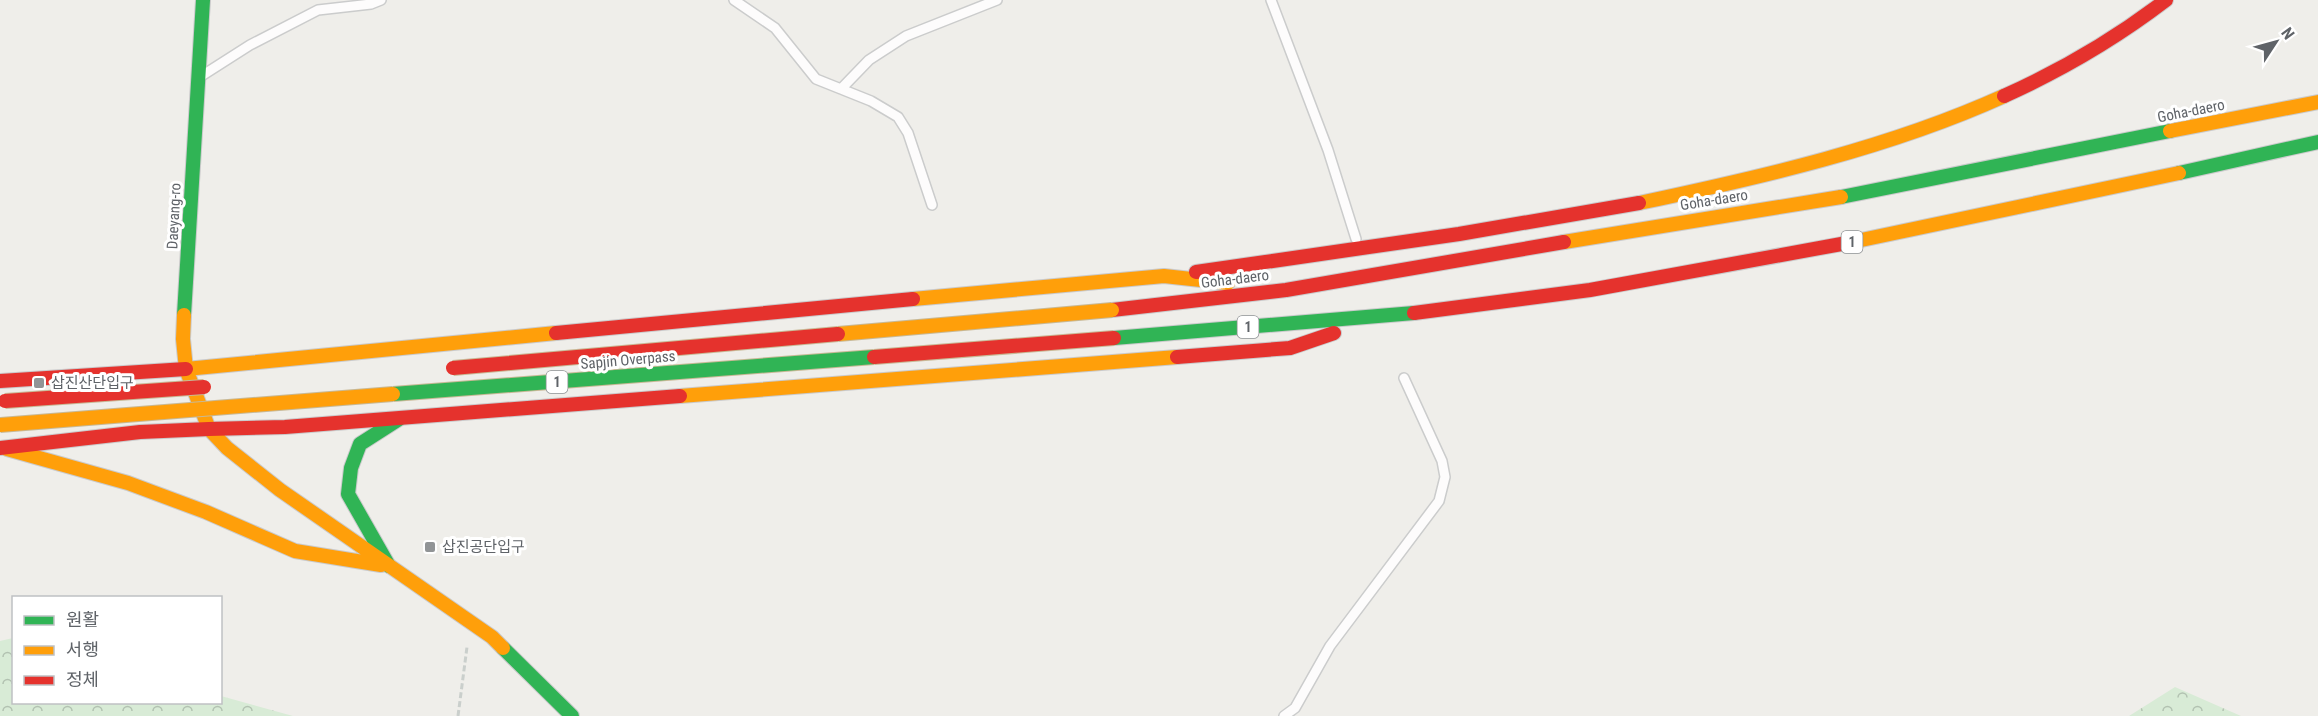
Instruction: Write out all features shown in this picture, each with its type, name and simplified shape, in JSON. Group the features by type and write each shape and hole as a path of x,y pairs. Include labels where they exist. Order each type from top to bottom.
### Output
{"main road":[{"name":"Daeyang-ro","path":"203,0 183,339 186,369 208,429"},
{"path":"0,381 186,369 1164,276 1548,222 1671,198 1805,165 1932,125 2001,100 2079,60 2126,30 2166,0"},
{"name":"Goha-daero","path":"1112,310 1286,290 1656,226 1819,201 2318,102"},
{"name":"1","path":"1382,317 1589,291 1720,268 1844,244 2318,142"},
{"path":"1164,276 1286,290"},
{"name":"Sapjin Overpass","path":"445,369 1112,310"},
{"path":"1,448 140,432 285,427 1290,348 1382,317"},
{"name":"Sapjin Overpass","path":"0,425 1382,317"},
{"path":"0,402 221,386"},
{"path":"389,566 348,494 351,468 360,444 404,416"},
{"path":"208,429 227,448 280,490 492,637 572,716"},
{"path":"1,448 128,483 206,512 295,551 389,566"}],"lane":[{"path":"198,78 250,45 318,10 371,4 381,0"},
{"path":"734,0 775,28 816,79 871,101 898,117 908,133 932,205"},
{"path":"841,88 869,60 906,36 997,0"},
{"path":"1271,0 1328,150 1356,239"},
{"path":"1284,716 1296,708 1330,646 1430,516 1439,501 1445,477 1442,461 1404,378"}],"path":[{"path":"458,716 470,621"}],"green space":[{"path":"12,638 12,704 222,704 222,696 293,716 0,716 0,641"},
{"path":"2175,687 2241,716 2129,716"}],"traffic: fast":[{"path":"184,315 203,0"},
{"path":"1841,197 2170,131"},
{"path":"2179,173 2318,142"},
{"path":"1114,338 1414,313"},
{"path":"393,394 874,357"},
{"path":"389,566 348,494 351,468 360,444 399,419"},
{"path":"503,648 572,716"}],"traffic: slow":[{"path":"1639,203 1732,183 1870,146 1916,131 2004,96"},
{"path":"2170,131 2318,102"},
{"path":"1847,243 2179,173"},
{"path":"1564,242 1841,197"},
{"path":"913,299 1164,276 1228,283"},
{"path":"838,334 1112,310"},
{"path":"184,315 183,339 186,369 209,429 227,448 280,490 492,637 503,648"},
{"path":"186,369 556,333"},
{"path":"680,396 1177,357"},
{"path":"0,425 393,394"},
{"path":"7,449 128,483 206,512 295,551 381,565"}],"traffic: jam":[{"path":"2004,96 2088,53 2166,0"},
{"path":"1196,272 1459,234 1639,203"},
{"path":"1112,310 1286,290 1564,242"},
{"path":"1414,313 1590,290 1847,243"},
{"path":"556,333 913,299"},
{"path":"1177,357 1290,348 1334,333"},
{"path":"453,368 838,334"},
{"path":"874,357 1114,338"},
{"path":"0,381 186,369"},
{"path":"5,401 204,387"},
{"path":"209,429 285,427 680,396"},
{"path":"0,448 140,432 209,429"}],"place":[{"name":"삽진산단입구","path":"39,383"},
{"name":"삽진공단입구","path":"430,547"}]}
